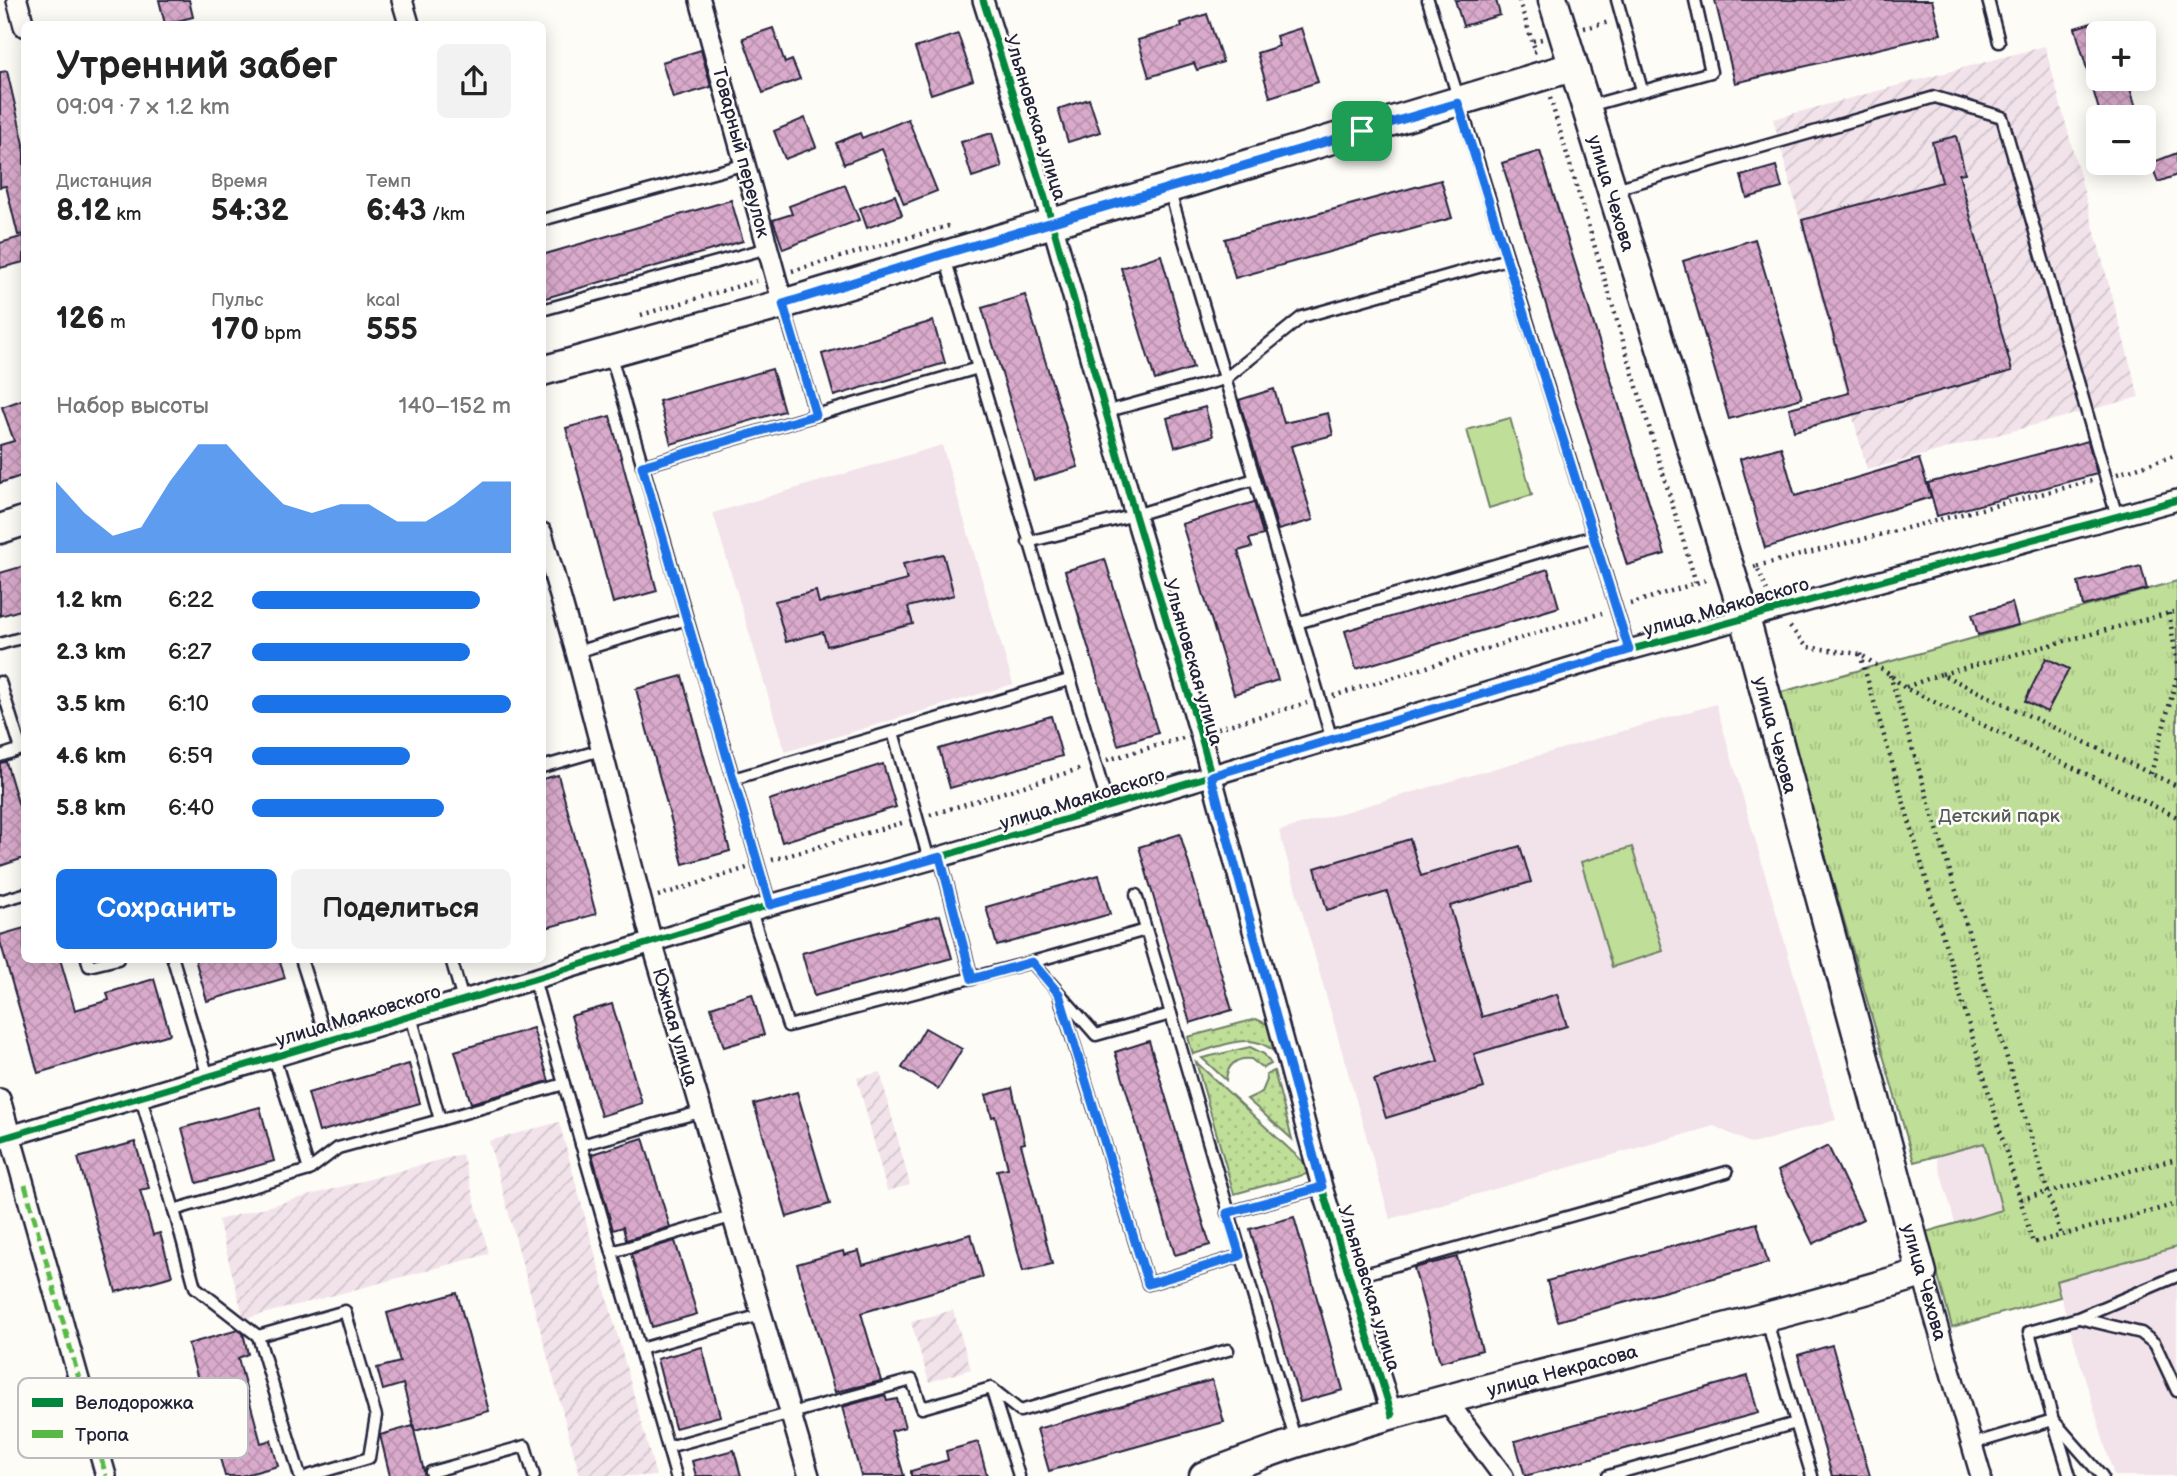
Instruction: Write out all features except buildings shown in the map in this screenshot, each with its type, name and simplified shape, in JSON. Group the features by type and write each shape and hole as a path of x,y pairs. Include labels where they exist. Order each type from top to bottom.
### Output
{"main road":[{"name":"улица Чехова","path":"1553,0 1745,618 1922,1273"},
{"path":"546,370 783,304 1458,103 1539,64 1572,67"},
{"path":"0,529 21,522"},
{"name":"улица Некрасова","path":"1204,1476 1296,1443 1392,1415 1766,1317 1922,1273"}],"street":[{"path":"17,0 23,21"},
{"path":"402,0 408,21"},
{"name":"Товарный переулок","path":"700,0 783,304"},
{"name":"Ульяновская улица","path":"983,0 1045,198 1200,733 1322,1187 1392,1415"},
{"name":"улица Маяковского","path":"5,1137 534,979 770,905 1629,650 2177,500"},
{"name":"Южная улица","path":"546,552 554,591 576,652 640,901 700,1112 809,1476"},
{"path":"0,1099 5,1137 25,1185 79,1378"},
{"name":"улица Чехова","path":"1922,1273 1981,1476"},
{"path":"1446,1400 1503,1476"},
{"path":"101,1458 106,1476"}],"lane":[{"path":"1428,0 1629,650"},
{"path":"1617,0 1643,90"},
{"path":"1585,107 1711,72 1695,0"},
{"path":"1988,0 1999,42"},
{"path":"1611,190 1935,97 2002,117 2117,517"},
{"path":"546,219 746,164"},
{"path":"1169,188 1332,740"},
{"path":"546,309 768,248"},
{"path":"944,254 1108,806"},
{"path":"1105,412 1225,379 1302,317 1507,259"},
{"path":"783,304 816,415"},
{"path":"610,353 770,905"},
{"path":"642,466 978,368"},
{"path":"1028,542 1135,515 1255,479"},
{"path":"1297,623 1594,536"},
{"path":"576,652 687,619"},
{"path":"0,644 21,638"},
{"path":"733,779 1069,680"},
{"path":"0,682 21,743"},
{"path":"893,732 918,819 935,858 972,979"},
{"path":"0,756 21,750"},
{"path":"546,766 601,750"},
{"path":"0,901 21,895"},
{"path":"1136,895 1296,1443"},
{"path":"751,911 788,1026 972,979 1146,930"},
{"path":"1032,962 1096,1035"},
{"path":"174,963 208,1077"},
{"path":"302,963 327,1041"},
{"path":"453,963 463,1000"},
{"path":"534,979 676,1476"},
{"path":"1059,994 1148,1284 1240,1256"},
{"path":"1074,1042 1171,1014"},
{"path":"411,1016 440,1119"},
{"path":"274,1056 309,1170"},
{"path":"174,1210 309,1170 338,1148 564,1084"},
{"path":"141,1098 195,1287 258,1336 300,1476"},
{"path":"581,1145 700,1112"},
{"path":"1350,1278 1727,1172"},
{"path":"1227,1213 1322,1187"},
{"path":"612,1251 732,1217"},
{"path":"2070,1476 2029,1332 2078,1318 2177,1276"},
{"path":"258,1336 345,1311 376,1416 369,1458 308,1476"},
{"path":"640,1349 761,1315"},
{"path":"1766,1317 1812,1476"},
{"path":"2078,1318 2141,1333 2155,1344 2177,1391"},
{"path":"991,1388 1020,1411 1228,1350"},
{"path":"668,1447 912,1380 922,1408 991,1388"},
{"path":"991,1388 1019,1476"},
{"path":"1972,1444 2053,1420"},
{"path":"2053,1420 2102,1476"},
{"path":"1608,1476 1796,1423"},
{"path":"431,1472 525,1446 534,1476"},
{"path":"1639,1466 1646,1476"}],"path":[{"path":"640,901 1095,764 1319,700 1696,583 1519,0"},
{"path":"1532,41 1622,18"},
{"path":"1523,55 1539,64"},
{"path":"633,318 955,224"},
{"path":"1757,566 2105,477 2177,455"},
{"path":"1905,688 1941,674 2177,611"},
{"path":"2169,613 2177,664"},
{"path":"1807,647 1860,654 1905,688 2177,817"},
{"path":"1860,654 2033,1242 2177,1204"},
{"path":"1889,674 2061,1235"},
{"path":"1941,674 2177,786"},
{"path":"2151,774 2177,676"},
{"path":"2021,1199 2177,1159"}],"shaded area":[{"path":"2045,46 2139,397 1867,470 1773,119"},
{"path":"942,445 1013,684 785,752 713,513"},
{"path":"1716,704 1836,1120 1752,1144 1714,1126 1390,1219 1279,831"},
{"path":"880,1072 910,1185 887,1191 857,1078"},
{"path":"559,1122 656,1476 580,1476 489,1141"},
{"path":"1984,1143 2002,1211 1955,1223 1936,1156"},
{"path":"462,1154 489,1254 244,1319 218,1220"},
{"path":"2177,1247 2177,1476 2114,1476 2056,1281"},
{"path":"953,1310 971,1369 929,1382 911,1322"}],"green space":[{"path":"1510,418 1532,495 1489,508 1467,430"},
{"name":"Детский парк","path":"2177,581 2177,1247 2056,1281 2060,1297 1952,1327 1926,1232 2002,1210 1984,1143 1914,1162 1778,693"},
{"path":"1632,847 1663,951 1612,967 1581,862"},
{"path":"1256,1019 1269,1025 1279,1057 1270,1048 1249,1041 1193,1054 1188,1037"},
{"path":"1250,1047 1264,1054 1271,1064 1263,1068 1251,1059 1241,1059 1231,1066 1226,1080 1202,1058"},
{"path":"1196,1062 1314,1172 1234,1194"},
{"path":"1274,1071 1292,1139 1247,1099 1262,1092 1267,1080 1266,1075"}],"marked path":[{"path":"25,1185 79,1378"},
{"path":"101,1458 106,1476"}],"cycle path":[{"path":"983,0 1045,198 1200,733 1322,1187 1392,1415"},
{"path":"0,1139 534,979 770,905 940,857 1629,650 2177,500"}],"route":[{"path":"1458,103 1629,650 1211,776 1322,1187 1227,1213 1240,1256 1148,1284 1059,994 1032,962 972,979 940,857 770,905 642,466 816,415 783,304 1362,131 1458,103"}]}
